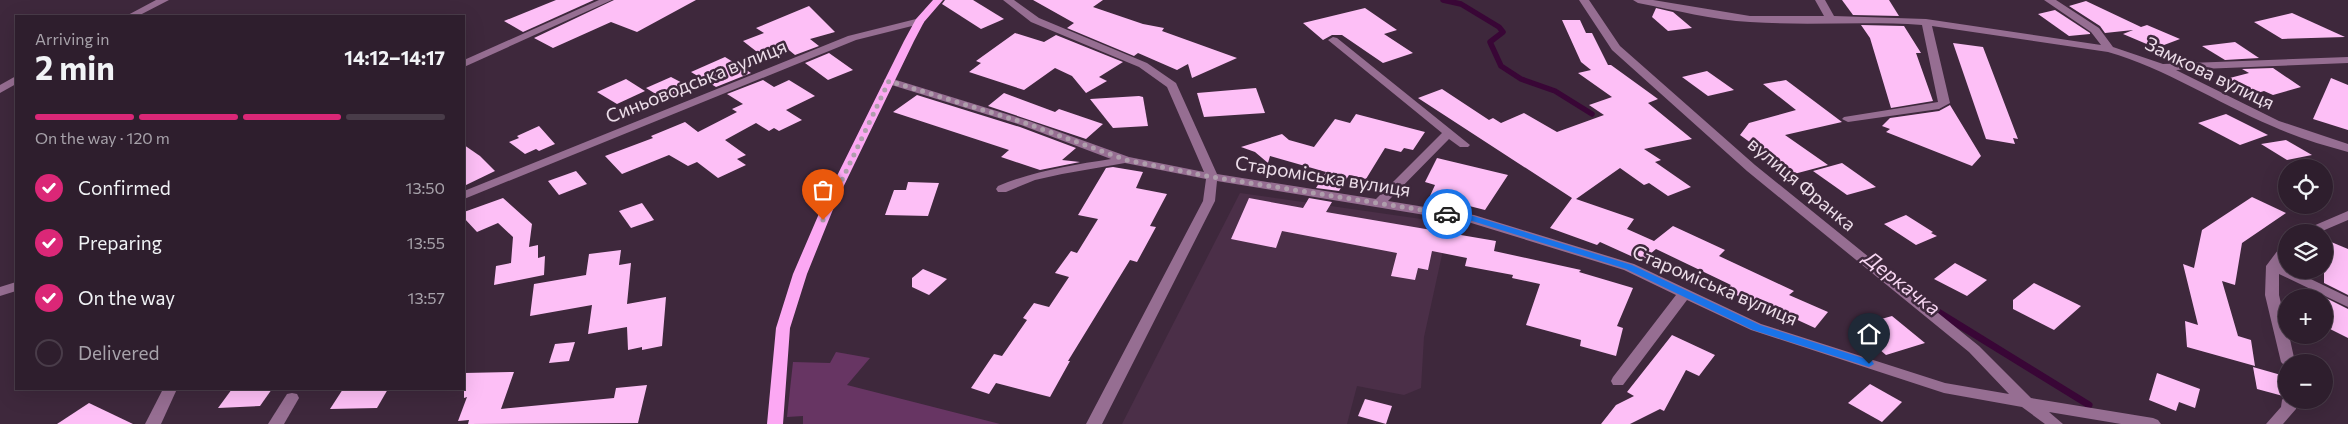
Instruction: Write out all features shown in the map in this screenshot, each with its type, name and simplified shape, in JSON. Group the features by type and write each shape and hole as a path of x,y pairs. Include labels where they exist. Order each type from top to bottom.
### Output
{"main road":[{"path":"774,424 783,328 800,274 830,202 889,81 920,21 938,0"}],"street":[{"path":"133,15 164,0"},
{"path":"465,64 607,0"},
{"path":"1008,0 1035,20 1142,65 1172,86 1212,177 1209,201 1094,424"},
{"name":"вулиця Франка","path":"1584,0 1598,17 1604,33 1616,48 1751,168 1974,349 2025,401 2055,424"},
{"name":"Замкова вулиця","path":"1638,0 1689,10 1750,18 1880,19 1926,22 2109,49 2139,56 2165,67 2266,120 2297,133 2345,147"},
{"path":"1820,0 1831,19"},
{"path":"2049,0 2095,30 2109,49"},
{"name":"Синьоводська вулиця","path":"465,194 852,38 920,21"},
{"path":"1848,119 1939,106 1944,103 1926,22"},
{"path":"1333,40 1464,146"},
{"path":"2165,67 2348,60"},
{"path":"0,90 15,80"},
{"path":"889,81 1025,123 1126,160"},
{"path":"1378,204 1447,134"},
{"path":"2345,147 2348,158"},
{"path":"1002,189 1024,178 1059,170 1126,160"},
{"name":"Староміська вулиця","path":"1126,160 1212,177 1470,218 1629,267 1756,328 1944,388 2152,424"},
{"path":"2328,224 2348,215"},
{"path":"2278,259 2272,266 2272,295 2286,354"},
{"path":"2272,266 2348,304"},
{"path":"0,292 15,286"},
{"path":"1618,381 1685,293"},
{"path":"153,424 170,390"},
{"path":"276,424 292,398"},
{"path":"2274,424 2288,409"}],"shaded area":[{"path":"1240,193 1449,223 1424,337 1421,388 1404,395 1357,386 1347,424 1122,424"},
{"path":"836,352 870,358 847,385 1000,424 803,424 803,416 787,417 793,362 830,363"}],"building":[{"path":"556,0 594,0 523,32 504,21"},
{"path":"614,0 696,0 637,32 611,22 553,48 534,38"},
{"path":"945,0 973,0 1004,19 981,29 942,4"},
{"path":"1033,0 1103,0 1093,7 1143,24 1164,28 1162,31 1237,58 1192,78 1188,64 1177,70 1138,53 1134,56 1067,28 1074,23"},
{"path":"1842,0 1889,0 1899,16 1853,15"},
{"path":"2086,1 2141,27 2147,25 2180,39 2156,48 2123,34 2133,30 2105,33 2100,26 2069,6"},
{"path":"809,6 835,32 810,39 819,46 795,55 784,46 761,55 743,41 764,33 756,28"},
{"path":"1365,8 1397,30 1384,34 1413,53 1383,63 1342,35 1332,35 1323,40 1303,23"},
{"path":"1656,8 1673,12 1692,28 1668,31 1652,17"},
{"path":"2055,10 2090,34 2069,36 2038,14"},
{"path":"2292,13 2345,37 2282,39 2254,22"},
{"path":"1562,20 1580,20 1586,33 1592,33 1608,65 1611,65 1658,99 1648,103 1692,139 1644,149 1661,160 1655,162 1691,187 1668,196 1649,183 1644,185 1620,168 1576,199 1634,219 1627,229 1654,241 1673,226 1725,250 1719,256 1794,291 1789,295 1828,312 1815,328 1776,310 1773,313 1726,290 1731,285 1656,249 1642,261 1600,242 1597,245 1550,228 1572,198 1418,98 1442,89 1489,120 1493,118 1501,123 1524,113 1557,132 1604,115 1589,105 1612,97 1578,73 1591,70 1581,62"},
{"path":"1861,25 1904,26 1921,53 1916,53 1933,101 1891,108 1870,38"},
{"path":"1015,33 1044,42 1056,35 1123,62 1099,77 1107,81 1086,93 1072,76 1055,68 1024,90 969,72 981,63 976,61"},
{"path":"2235,42 2259,58 2225,60 2202,46"},
{"path":"1953,43 1983,47 2018,139 2013,138 2015,144 1986,139"},
{"path":"829,53 853,70 828,80 805,63"},
{"path":"725,57 751,73 716,87 691,72"},
{"path":"2273,68 2301,87 2273,95 2264,91 2251,95 2222,80 2249,73 2242,69"},
{"path":"1707,71 1734,90 1708,96 1682,77"},
{"path":"671,77 690,87 664,99 646,88"},
{"path":"2331,78 2348,85 2348,130 2313,119"},
{"path":"626,79 645,91 617,104 597,92"},
{"path":"763,80 774,87 789,80 815,96 786,110 802,120 779,131 774,128 769,131 756,123 725,140 746,155 737,159 746,165 718,178 697,162 688,166 669,155 622,174 605,156 653,138 651,136 685,122 698,132 737,112 732,109 743,104 727,94"},
{"path":"1786,80 1842,122 1785,135 1828,165 1794,174 1740,135 1749,123 1796,110 1763,84"},
{"path":"1256,88 1265,113 1204,117 1197,93"},
{"path":"1004,93 1055,112 1059,109 1103,124 1086,139 988,106"},
{"path":"917,95 1020,127 1076,148 1062,160 1080,162 1040,170 1001,157 1009,150 893,112"},
{"path":"1143,97 1148,126 1113,128 1090,99"},
{"path":"1950,105 1981,156 1972,166 1886,132 1890,129 1882,126 1890,118 1939,111"},
{"path":"1356,114 1425,132 1413,150 1404,148 1401,152 1385,148 1366,179 1349,175 1339,191 1316,188 1326,172 1270,156 1268,163 1255,152 1241,147 1282,134 1289,140 1314,147 1335,119 1350,123"},
{"path":"2226,114 2268,135 2240,145 2198,123"},
{"path":"539,126 555,144 539,151 536,149 525,154 509,142 519,138 517,136"},
{"path":"2286,140 2312,155 2285,159 2261,144"},
{"path":"465,146 480,156 495,171 465,186"},
{"path":"1437,158 1508,175 1485,210 1430,196 1435,185 1425,182"},
{"path":"1842,163 1876,187 1847,195 1813,171"},
{"path":"1113,167 1143,172 1136,188 1167,194 1150,226 1156,227 1137,262 1130,260 1068,361 1070,361 1050,397 996,383 989,394 971,388 994,354 1002,356 1027,320 1023,318 1034,303 1049,307 1069,277 1055,273 1071,251 1077,253 1098,219 1078,215 1106,168"},
{"path":"576,171 587,184 559,195 548,181"},
{"path":"908,182 939,183 928,216 885,215 894,190 906,190"},
{"path":"2252,197 2278,209 2278,214 2285,214 2242,243 2235,285 2222,281 2238,336 2251,340 2255,366 2187,347 2185,321 2198,325 2183,264 2194,268 2202,230"},
{"path":"503,198 532,224 529,247 538,245 538,258 545,256 544,275 494,285 496,266 511,263 513,237 498,223 477,232 465,219 465,212"},
{"path":"1249,198 1303,208 1309,198 1332,202 1326,212 1496,241 1494,251 1581,270 1579,272 1633,288 1617,326 1623,328 1616,356 1580,346 1581,340 1526,325 1540,284 1512,278 1513,275 1465,266 1467,258 1432,251 1428,270 1418,268 1415,280 1391,276 1397,253 1282,231 1276,248 1231,239"},
{"path":"642,203 654,220 631,228 619,211"},
{"path":"1906,215 1937,236 1916,245 1884,224"},
{"path":"2333,243 2348,249 2348,295 2324,283 2324,279 2333,279"},
{"path":"621,250 619,265 631,263 627,304 666,297 662,346 642,350 642,347 628,350 627,327 588,334 592,305 530,316 534,284 586,275 589,254"},
{"path":"1955,263 1987,280 1967,296 1934,279"},
{"path":"923,269 947,279 929,295 912,287 912,278"},
{"path":"2034,283 2081,306 2054,330 2013,309 2013,300"},
{"path":"2333,302 2348,309 2348,338 2333,330"},
{"path":"1892,316 1925,343 1886,355 1853,327"},
{"path":"1672,335 1715,355 1699,376 1686,370 1664,411 1660,409 1630,424 1601,424 1616,405 1634,396 1627,392"},
{"path":"575,342 569,361 549,363 555,344"},
{"path":"2253,367 2278,374 2278,395 2257,389"},
{"path":"514,372 501,409 614,398 616,388 647,385 638,423 468,424 469,420 458,421 467,397 464,398 465,373"},
{"path":"2157,373 2200,389 2195,408 2179,402 2176,411 2149,400"},
{"path":"1870,384 1902,402 1882,422 1848,403"},
{"path":"231,390 271,390 260,406 218,408"},
{"path":"342,390 387,390 377,408 330,409"},
{"path":"1365,399 1392,406 1386,424 1358,416"},
{"path":"89,403 133,424 57,424"}],"waterway":[{"name":"Деркачка","path":"1443,0 1461,4 1499,27 1503,32 1490,42 1501,66 1521,79 1555,91 1592,114"},
{"name":"Деркачка","path":"1930,307 2089,405"}],"way so far":[{"path":"823,220 889,81 1025,123 1126,160 1212,177 1447,214"}],"route":[{"path":"1447,214 1470,218 1629,267 1756,328 1869,364"}]}
